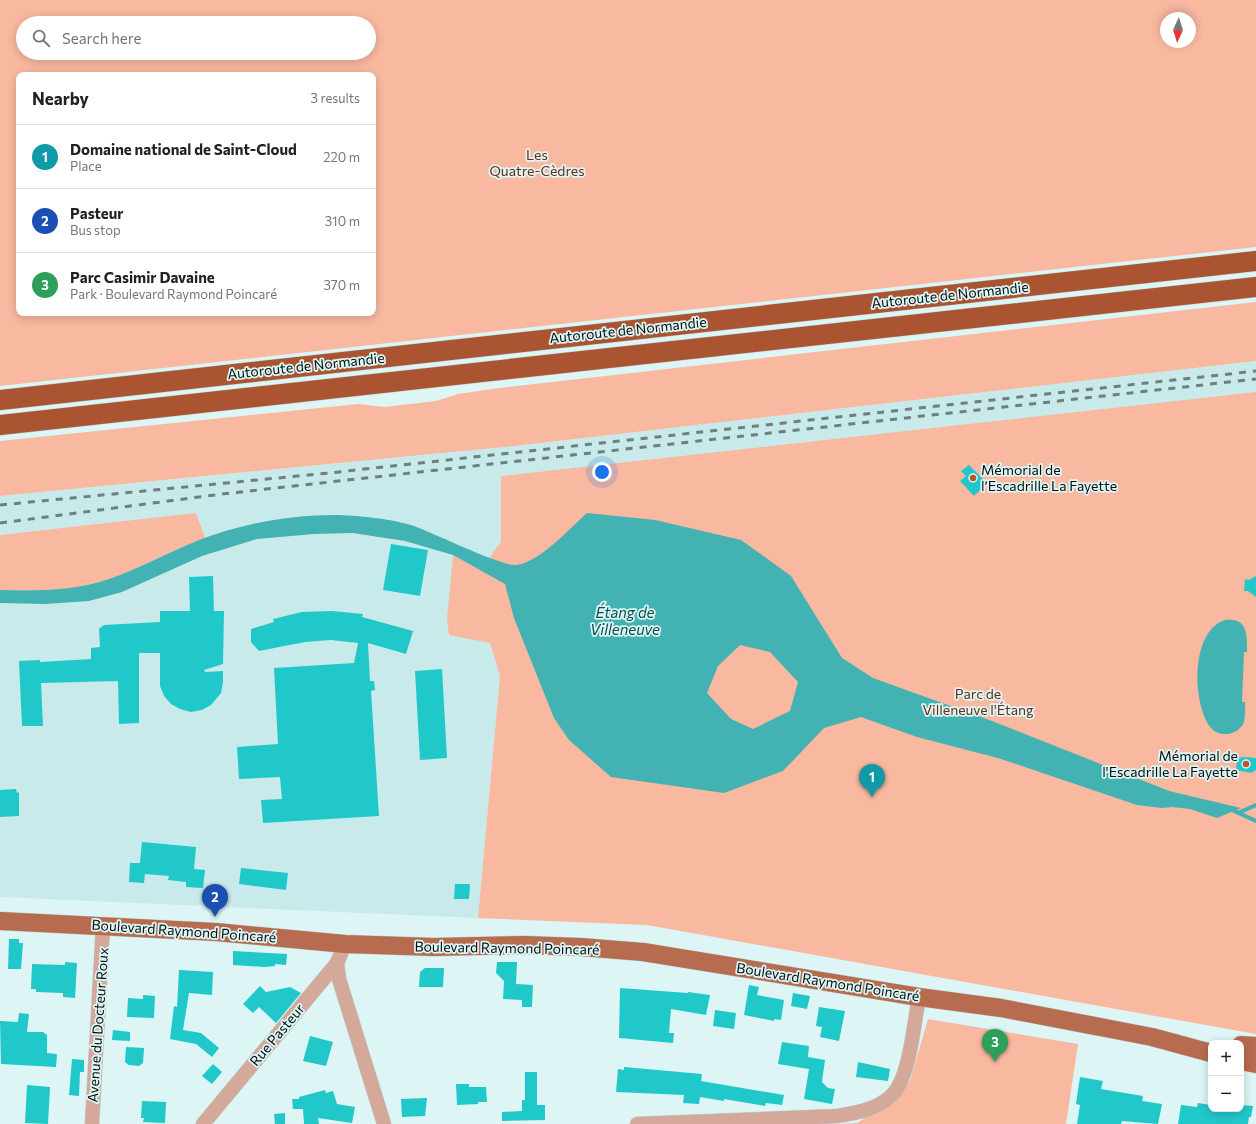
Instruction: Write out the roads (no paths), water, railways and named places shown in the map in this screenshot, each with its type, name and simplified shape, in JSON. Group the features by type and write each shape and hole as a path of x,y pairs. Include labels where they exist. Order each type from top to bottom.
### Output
{"highway":[{"name":"Autoroute de Normandie","path":"0,400 1256,261"},
{"name":"Autoroute de Normandie","path":"0,425 1256,287"}],"main road":[{"name":"Boulevard Raymond Poincaré","path":"0,921 103,925 216,932 345,944 434,947 581,947 644,952 919,997 1001,1008 1152,1037 1208,1052"},
{"name":"Boulevard Raymond Poincaré","path":"1152,1037 1208,1042"},
{"path":"1244,1045 1256,1046"},
{"path":"1244,1062 1256,1064"}],"street":[{"name":"Avenue du Docteur Roux","path":"92,1124 103,925"},
{"name":"Rue Pasteur","path":"203,1124 337,963 345,944"},
{"path":"337,963 340,979 384,1124"},
{"path":"637,1124 837,1116 867,1110 892,1096 906,1072 919,997"}],"water":[{"name":"Étang de Villeneuve","path":"587,513 655,520 741,540 791,576 842,658 873,678 992,721 1169,791 1241,808 1217,818 1190,809 1137,805 998,758 917,737 861,717 824,728 783,771 724,793 611,777 569,740 554,718 514,618 505,584 453,555 405,541 353,533 314,534 257,539 202,556 122,592 89,601 45,604 0,603 0,590 69,588 96,583 120,575 199,540 231,529 282,519 317,515 343,515 396,521 414,526 497,561 517,565 536,557 545,551","holes":["740,645 770,652 798,682 790,711 753,729 731,719 707,693 718,666"]},
{"path":"1225,620 1238,621 1242,624 1245,628 1247,639 1247,652 1244,652 1242,702 1245,702 1244,721 1237,731 1228,734 1219,733 1211,728 1200,703 1198,686 1200,653 1205,638 1214,627"}],"waterway":[{"path":"1238,813 1256,805"},
{"path":"1230,809 1256,821"}],"railway":[{"path":"0,505 329,473 1256,371"},
{"path":"0,523 222,494 1256,379"}],"place":[{"name":"Mémorial de l’Escadrille La Fayette","path":"973,478"},
{"name":"Mémorial de l'Escadrille La Fayette","path":"1246,764"},
{"name":"Domaine national de Saint-Cloud","path":"872,797"},
{"name":"Pasteur","path":"215,917"},
{"name":"Parc Casimir Davaine","path":"995,1062"}],"park label":[{"name":"Les Quatre-Cèdres","path":"537,164"},
{"name":"Parc de Villeneuve l'Étang","path":"978,702"}]}
